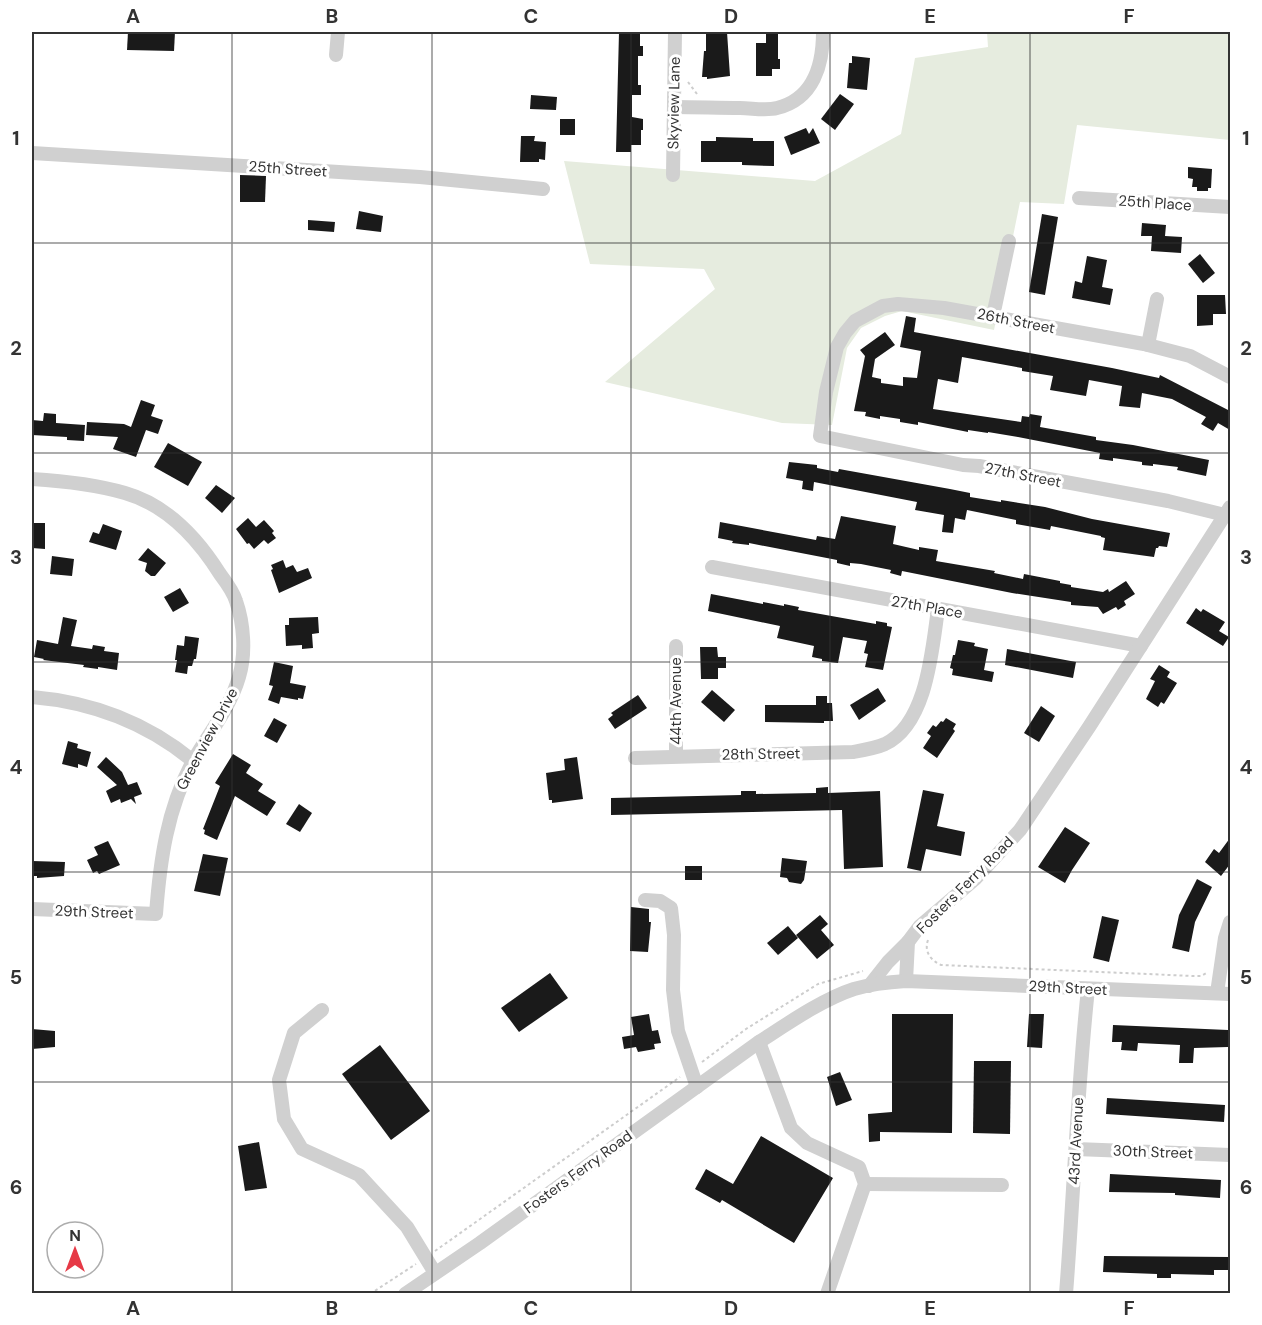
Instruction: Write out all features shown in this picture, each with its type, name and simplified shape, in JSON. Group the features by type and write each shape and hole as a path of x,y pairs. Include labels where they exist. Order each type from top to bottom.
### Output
{"street":[{"path":"336,55 338,32"},
{"name":"Skyview Lane","path":"673,175 675,32"},
{"path":"675,107 776,108 795,101 809,88 819,71 823,32"},
{"name":"25th Street","path":"32,153 420,177 543,189"},
{"name":"25th Place","path":"1080,198 1230,207"},
{"path":"993,316 1009,241"},
{"path":"1148,345 1157,299"},
{"name":"26th Street","path":"820,436 826,392 837,347 855,321 883,306 913,304 993,316 1148,345 1190,356 1230,377"},
{"name":"27th Street","path":"820,436 963,465 1228,511"},
{"name":"Greenview Drive","path":"32,478 96,485 126,493 154,507 192,535 229,586 236,600 240,615 242,662 230,699 193,761 179,790 160,864 156,914"},
{"name":"Fosters Ferry Road","path":"405,1293 480,1243 759,1042 798,1017 854,989 906,981 908,942 920,926 975,879 1020,830 1228,511"},
{"name":"27th Place","path":"712,567 1141,646"},
{"name":"28th Street","path":"635,758 853,752 885,744 899,735 917,707 925,681 938,609"},
{"name":"44th Avenue","path":"675,756 676,646"},
{"path":"32,697 65,701 124,719 170,742 193,761"},
{"path":"645,900 660,901 671,908 674,935 673,990 678,1031 697,1087"},
{"name":"29th Street","path":"32,909 156,914"},
{"path":"1224,993 1219,971 1230,922"},
{"path":"869,986 908,942"},
{"name":"29th Street","path":"906,981 1224,993"},
{"name":"43rd Avenue","path":"1066,1293 1088,989"},
{"path":"322,1010 294,1033 279,1080 284,1119 302,1149 359,1175 407,1227 435,1273"},
{"path":"759,1042 791,1128 807,1143 859,1167 865,1184 827,1293"},
{"name":"30th Street","path":"1076,1149 1230,1155"},
{"path":"865,1184 1002,1185"}],"path":[{"path":"687,82 697,95 704,96"},
{"path":"929,938 928,953 934,962 941,965 1193,976 1201,976 1211,970 1219,971"},
{"path":"370,1293 400,1276 746,1029 819,984 863,971 883,959 888,962"}],"shaded area":[{"path":"987,32 1230,32 1230,140 1077,125 1064,204 1020,202 994,330 902,311 885,316 861,328 847,348 832,425 782,423 605,382 715,289 704,269 590,264 564,161 815,181 901,134 915,58 988,47"}],"building":[{"path":"128,32 175,32 174,51 127,50"},
{"path":"619,32 640,32 640,46 643,46 643,56 638,56 638,85 641,85 641,95 632,95 632,117 643,119 643,130 641,130 641,145 631,145 631,152 616,152"},
{"path":"706,32 727,32 730,76 707,79 707,77 702,77"},
{"path":"766,32 778,32 780,69 772,69 772,76 756,76 756,43 766,43"},
{"path":"852,56 870,58 867,90 847,88 849,63 852,63"},
{"path":"840,94 854,104 835,130 821,119"},
{"path":"531,95 557,97 556,110 530,109"},
{"path":"560,119 575,119 575,135 560,135"},
{"path":"806,128 809,134 813,128 820,143 791,155 784,137"},
{"path":"521,136 535,136 534,141 546,142 545,160 520,162"},
{"path":"716,137 774,141 774,166 742,165 742,162 701,162 701,141 716,141"},
{"path":"1188,167 1212,169 1211,188 1208,188 1208,191 1197,191 1197,187 1192,187 1193,179 1188,178"},
{"path":"240,175 266,176 265,202 240,202"},
{"path":"359,211 383,216 381,232 356,229"},
{"path":"1042,214 1058,217 1045,295 1029,292"},
{"path":"308,220 335,222 334,232 308,230"},
{"path":"1142,223 1166,225 1165,236 1182,237 1181,253 1151,251 1152,236 1141,236"},
{"path":"1200,254 1215,273 1203,283 1188,264"},
{"path":"1087,256 1107,260 1102,287 1113,289 1110,305 1072,298 1075,281 1082,283"},
{"path":"1197,295 1225,295 1226,314 1213,314 1213,325 1197,326"},
{"path":"906,316 916,318 914,332 1159,378 1160,375 1230,411 1230,430 1218,423 1213,431 1201,424 1206,417 1172,399 1142,393 1140,408 1119,406 1122,386 1089,380 1086,396 1050,390 1053,376 962,357 958,383 938,379 933,409 1021,422 1022,416 1029,417 1030,414 1042,416 1040,427 1096,437 1096,440 1209,460 1206,476 1177,470 1178,467 1142,465 1142,462 1113,458 1113,461 1099,459 1100,453 1018,437 968,430 968,432 918,422 918,425 880,416 880,419 865,416 866,412 854,411 865,356 860,350 885,332 895,345 875,359 872,377 881,379 881,383 903,386 903,377 917,378 921,351 900,347"},
{"path":"141,400 155,405 151,416 163,420 158,434 146,430 136,457 113,449 118,437 86,435 87,422 124,424 131,427"},
{"path":"44,413 56,414 56,423 85,425 84,441 67,440 67,437 32,435 32,420 43,421"},
{"path":"168,443 202,462 188,486 154,467"},
{"path":"789,462 950,489 970,493 970,497 1045,507 1092,519 1170,533 1167,547 1156,548 1154,557 1103,550 1105,538 1101,536 1051,526 1050,530 1016,524 1016,520 967,510 965,520 955,518 953,533 942,532 944,515 915,510 917,502 814,482 813,491 802,489 803,481 786,478"},
{"path":"216,485 235,498 222,513 205,498"},
{"path":"841,516 896,526 893,544 919,550 919,547 938,550 936,561 995,571 994,573 1023,579 1024,574 1060,581 1071,587 1103,592 1108,589 1109,592 1126,581 1135,594 1124,601 1126,605 1118,610 1116,607 1103,614 1098,607 1071,605 1071,602 902,571 901,576 890,573 891,570 861,564 850,563 850,566 837,563 837,560 749,543 749,545 732,543 733,541 718,538 720,522 816,540 817,536 835,539"},
{"path":"248,518 256,527 264,520 274,531 272,533 276,538 268,544 264,540 254,549 249,543 247,544 236,529"},
{"path":"32,523 45,523 45,549 32,548"},
{"path":"103,524 122,531 116,550 89,542 93,532 99,534"},
{"path":"148,548 166,563 155,576 145,571 147,563 138,560"},
{"path":"52,556 74,559 72,576 50,574"},
{"path":"283,560 286,568 293,565 297,572 308,568 312,578 279,593 271,565"},
{"path":"180,588 189,603 173,612 164,597"},
{"path":"711,594 763,604 763,602 784,606 784,604 799,607 798,610 876,624 876,621 887,623 887,626 892,627 883,670 865,667 868,654 864,653 867,641 843,637 838,663 822,661 822,659 812,657 814,646 777,638 780,626 708,611"},
{"path":"1196,608 1201,612 1203,609 1225,622 1219,631 1229,637 1223,646 1186,623"},
{"path":"63,617 77,620 71,646 92,649 93,645 105,647 104,651 119,653 117,670 83,667 84,665 34,657 37,640 58,644"},
{"path":"318,617 319,633 312,634 313,648 302,649 302,645 286,646 285,625 289,625 289,618"},
{"path":"185,636 199,638 196,659 192,666 188,666 187,674 175,672 177,645 184,646"},
{"path":"958,640 975,643 974,646 988,649 984,670 994,672 992,682 952,675 953,669 950,668"},
{"path":"700,647 717,647 718,657 726,657 726,668 718,668 718,679 701,679"},
{"path":"1007,649 1076,662 1073,678 1005,665"},
{"path":"274,662 293,666 290,683 306,686 303,699 281,697 279,704 268,700 273,686 269,685"},
{"path":"1159,665 1170,672 1167,677 1177,683 1164,704 1161,702 1158,707 1146,699 1155,681 1150,679"},
{"path":"878,688 886,701 859,720 850,705"},
{"path":"712,690 735,710 724,722 701,702"},
{"path":"638,695 647,708 615,729 608,719 613,715 611,713"},
{"path":"816,696 827,696 827,703 832,703 833,721 824,721 824,723 765,722 765,705 816,705"},
{"path":"1041,706 1055,716 1039,742 1024,733"},
{"path":"274,718 287,725 277,743 264,736"},
{"path":"946,718 956,724 953,729 955,731 937,758 923,748 931,736 927,733 933,725 936,727"},
{"path":"68,741 78,744 77,748 91,752 87,767 78,764 78,768 62,764"},
{"path":"233,754 251,765 246,773 263,784 258,791 276,802 267,816 235,796 217,840 204,834 203,829 220,786 215,783"},
{"path":"106,757 122,772 128,785 137,782 142,794 134,797 136,804 131,799 121,803 120,799 111,803 106,791 117,785 97,767"},
{"path":"577,757 583,799 552,803 552,800 549,800 546,773 565,770 564,759"},
{"path":"828,787 828,793 880,791 883,867 844,869 842,810 611,815 611,798 741,795 741,791 756,791 756,794 816,793 816,788"},
{"path":"923,790 944,794 937,826 965,832 961,856 926,849 921,871 907,868"},
{"path":"299,804 312,813 300,832 286,824"},
{"path":"1065,827 1090,843 1065,883 1038,867"},
{"path":"1230,838 1230,864 1221,876 1205,862 1214,849 1219,853"},
{"path":"108,841 120,865 99,874 97,871 93,873 87,860 98,855 94,847"},
{"path":"203,854 228,858 220,896 194,891"},
{"path":"782,858 807,861 804,880 801,884 789,882 787,878 780,877"},
{"path":"32,861 65,862 64,876 37,878 37,876 32,876"},
{"path":"685,866 702,866 702,880 685,880"},
{"path":"1197,879 1212,887 1195,922 1189,952 1172,948 1179,915"},
{"path":"631,907 649,909 649,922 651,922 648,952 630,951"},
{"path":"820,915 828,924 821,930 834,945 817,959 796,935"},
{"path":"1102,916 1119,920 1109,962 1093,958"},
{"path":"788,926 798,938 778,955 767,943"},
{"path":"550,973 568,998 519,1032 501,1008"},
{"path":"649,1014 652,1031 658,1030 661,1043 654,1044 655,1049 638,1052 636,1047 624,1049 622,1037 634,1035 631,1017"},
{"path":"892,1014 953,1014 952,1133 880,1132 880,1141 869,1142 868,1114 892,1112"},
{"path":"1029,1014 1044,1014 1042,1048 1027,1047"},
{"path":"1113,1025 1228,1030 1228,1047 1194,1048 1193,1063 1179,1063 1180,1045 1138,1043 1137,1051 1121,1050 1122,1042 1112,1042"},
{"path":"32,1029 55,1031 55,1047 32,1049"},
{"path":"380,1045 430,1111 391,1140 342,1074"},
{"path":"974,1061 1011,1061 1010,1134 973,1133"},
{"path":"840,1072 852,1100 836,1106 827,1077"},
{"path":"1107,1098 1225,1105 1224,1122 1106,1114"},
{"path":"761,1136 833,1178 794,1243 722,1200 720,1203 695,1189 706,1169 733,1184"},
{"path":"259,1142 267,1188 245,1191 238,1146"},
{"path":"1110,1174 1221,1180 1220,1198 1175,1195 1175,1193 1109,1192"},
{"path":"1104,1256 1230,1257 1230,1270 1214,1270 1214,1275 1171,1274 1171,1278 1157,1278 1157,1274 1103,1272"}]}
